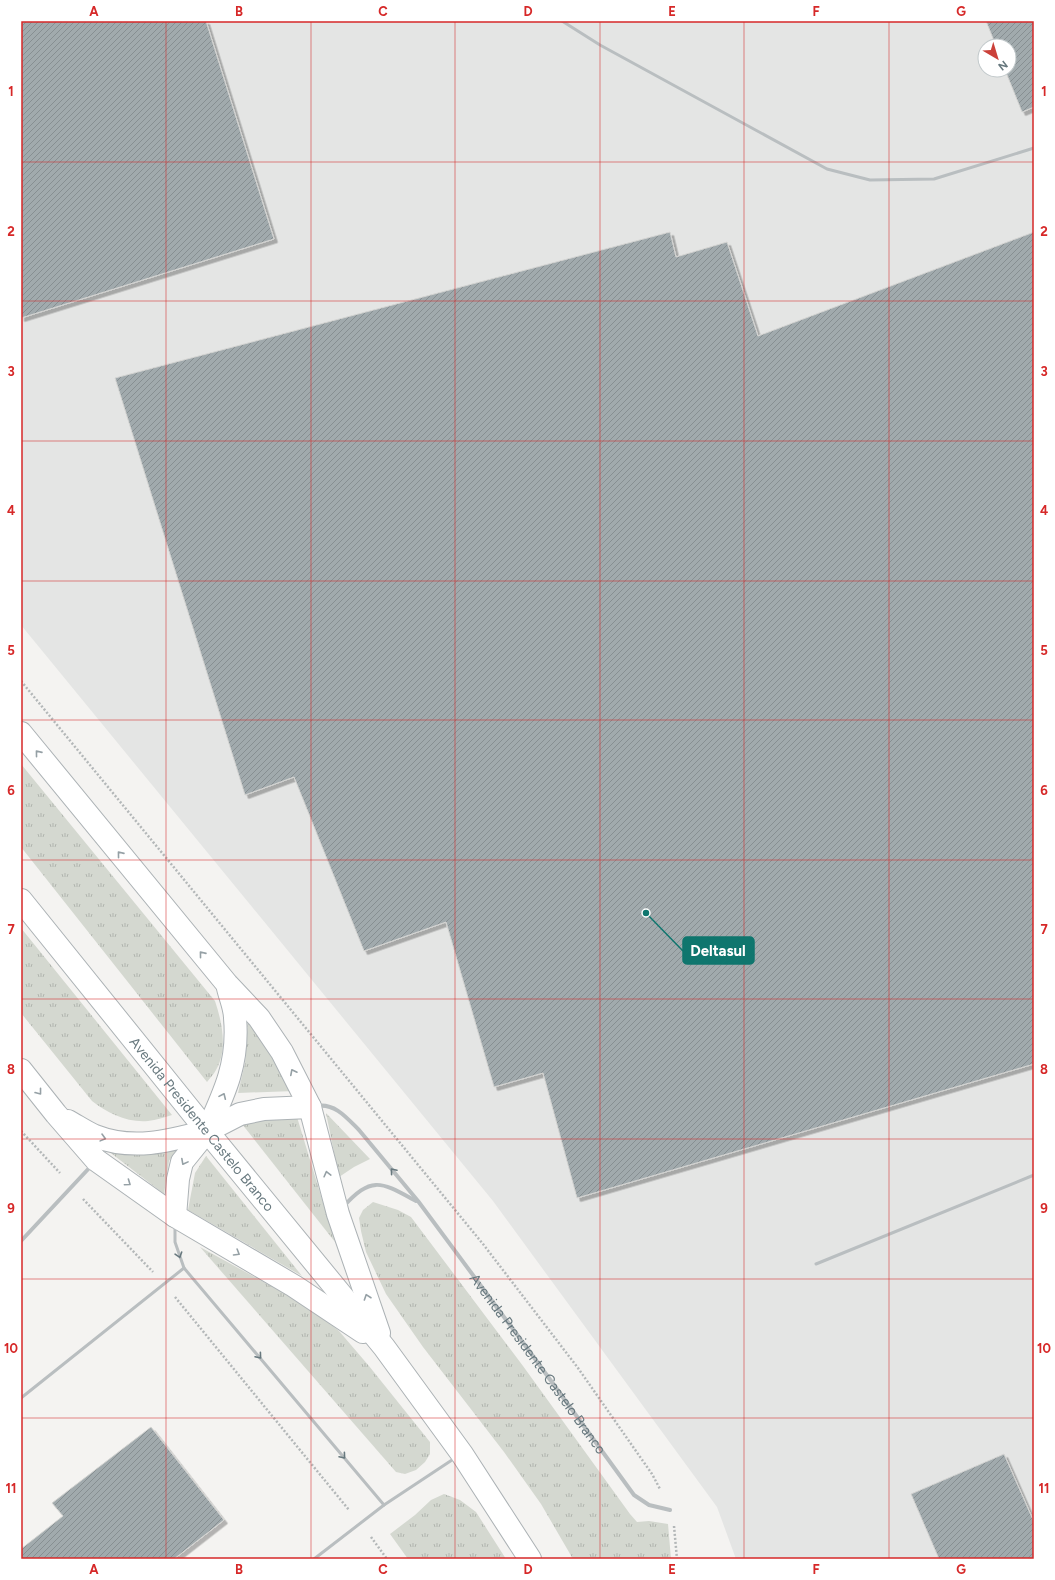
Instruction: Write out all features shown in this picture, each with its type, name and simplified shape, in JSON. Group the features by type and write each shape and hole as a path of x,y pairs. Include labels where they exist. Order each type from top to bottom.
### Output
{"main road":[{"name":"Avenida Presidente Castelo Branco","path":"21,733 227,984 259,1018 282,1052 310,1107 338,1214 384,1347"},
{"name":"Avenida Presidente Castelo Branco","path":"21,900 207,1131 384,1347 462,1454 530,1559"},
{"path":"175,1216 178,1179 182,1162 207,1131 226,1090 234,1060 236,1045 235,1017 227,984"},
{"name":"Avenida Presidente Castelo Branco","path":"21,1070 56,1114 96,1160 175,1216 294,1286 384,1347"},
{"path":"56,1114 95,1136 126,1144 161,1142 207,1131 240,1114 264,1109 310,1107"}],"street":[{"name":"Avenida Presidente Castelo Branco","path":"310,1107 330,1107 338,1111 359,1130 418,1201 634,1495 649,1505 670,1510"},
{"path":"21,1241 96,1160"},
{"name":"Avenida Presidente Castelo Branco","path":"338,1214 356,1193 366,1186 373,1185 392,1188 418,1201"}],"lane":[{"path":"562,21 600,45 827,169 870,180 934,179 1034,148"},
{"path":"816,1264 1034,1176"},
{"path":"175,1216 175,1242 184,1268 384,1505"},
{"path":"21,1398 184,1268"},
{"path":"314,1559 384,1505 462,1454"}],"path":[{"path":"21,681 483,1244 578,1368 652,1474 670,1510 674,1523 677,1559"},
{"path":"21,1131 164,1284 360,1523 387,1559"}],"shaded area":[{"path":"21,21 1034,21 1034,1559 736,1559 717,1507 493,1201 21,625"}],"green space":[{"path":"21,764 215,1001 222,1027 223,1044 220,1062 215,1072 207,1082 21,847"},
{"path":"21,928 172,1115 148,1121 125,1119 111,1113 92,1101 21,1013"},
{"path":"248,1018 295,1091 238,1093 245,1063"},
{"path":"326,1113 370,1159 339,1177"},
{"path":"297,1117 335,1242 242,1124 264,1119"},
{"path":"103,1147 178,1147 169,1161 164,1194"},
{"path":"206,1156 302,1276 188,1210 195,1173"},
{"path":"373,1202 398,1210 411,1217 523,1366 637,1522 649,1521 668,1524 671,1559 573,1559 541,1504 504,1452 423,1347 386,1294 366,1252 359,1218 363,1210"},
{"path":"200,1247 311,1308 339,1331 430,1442 430,1454 425,1462 416,1470 405,1474 396,1472"},
{"path":"444,1494 460,1500 476,1512 506,1559 408,1559 390,1534 415,1515 431,1500"}],"building":[{"path":"21,21 206,21 274,239 21,318"},
{"path":"986,21 1034,21 1034,107 1022,112 1008,78 1017,78 1017,38 993,38"},
{"path":"670,232 676,257 727,242 758,336 1034,232 1034,1064 577,1198 543,1073 494,1087 446,922 364,951 294,777 245,795 115,378"},
{"path":"151,1427 224,1520 174,1559 21,1559 21,1549 63,1516 52,1503"},
{"path":"1004,1454 1034,1522 1034,1559 939,1559 911,1494"}],"place":[{"name":"Deltasul","path":"646,913"}]}
